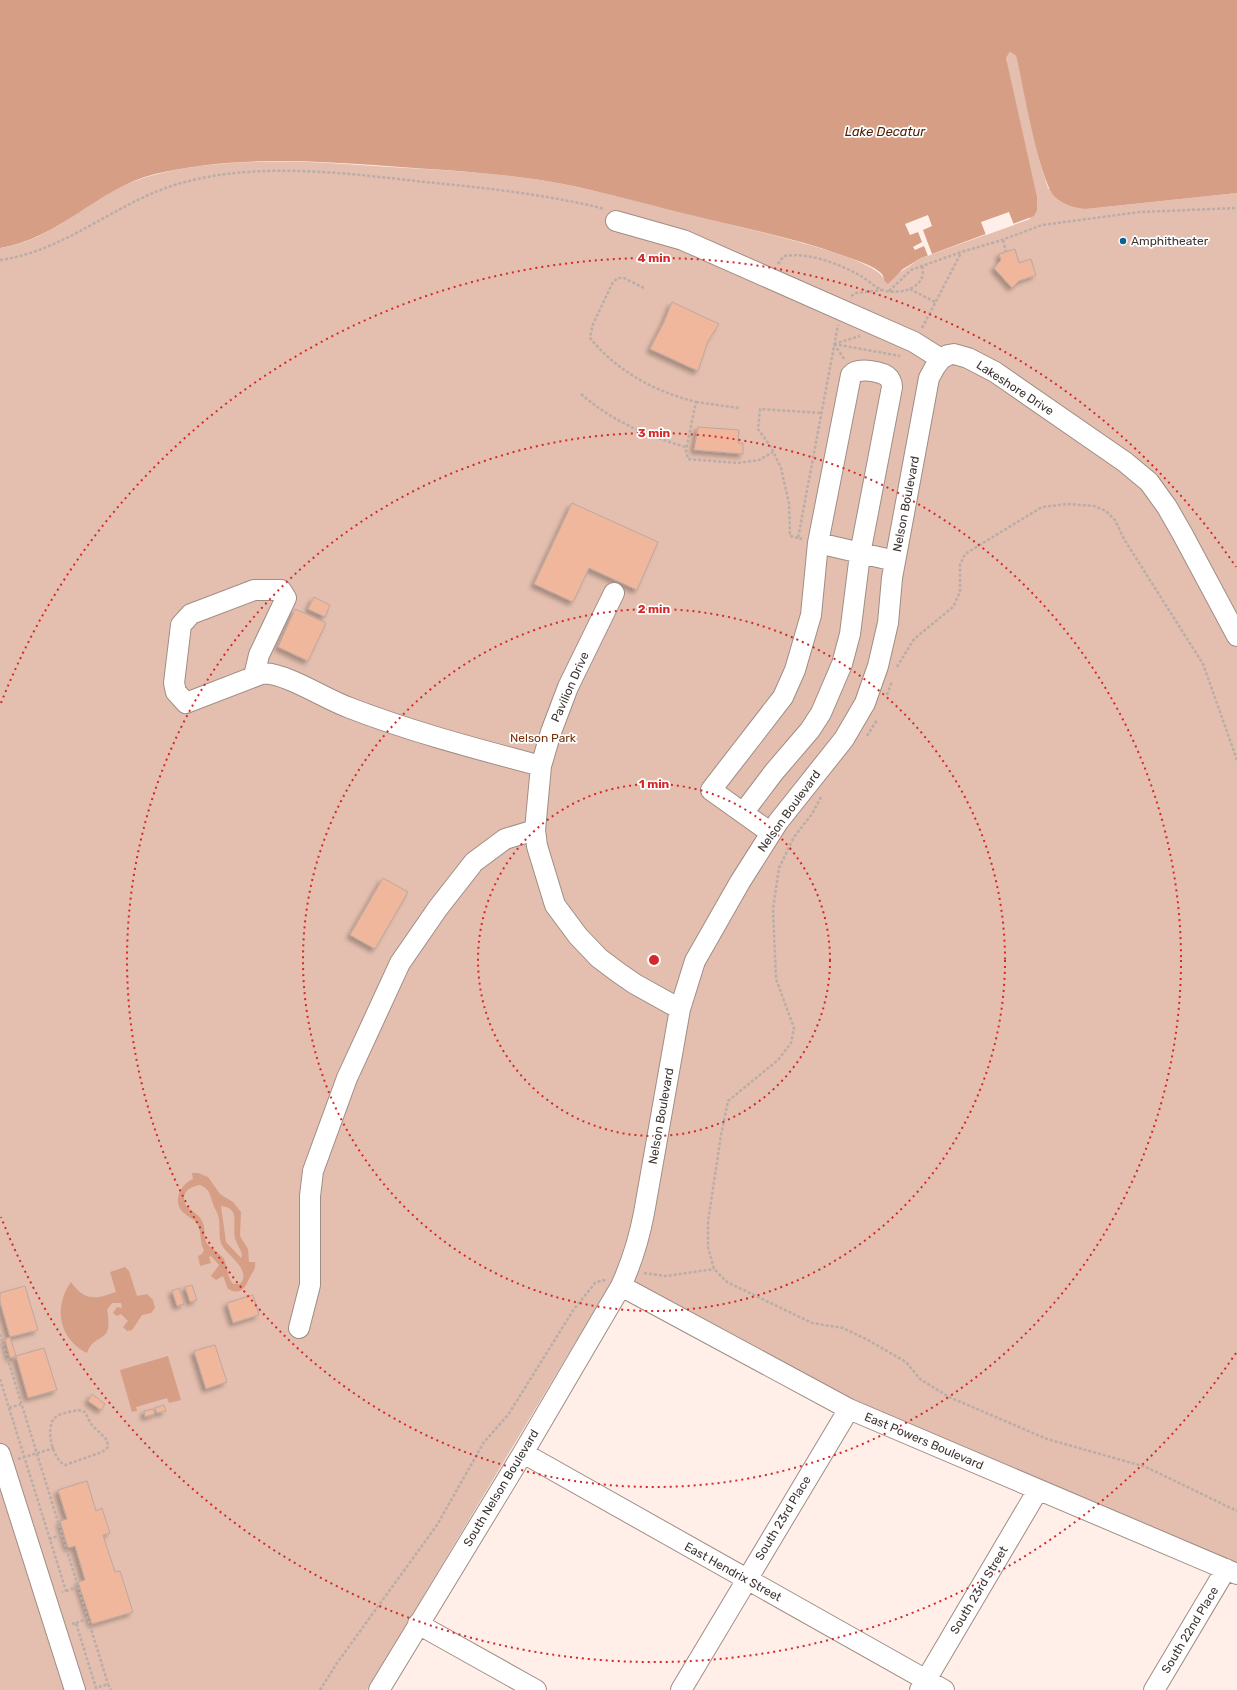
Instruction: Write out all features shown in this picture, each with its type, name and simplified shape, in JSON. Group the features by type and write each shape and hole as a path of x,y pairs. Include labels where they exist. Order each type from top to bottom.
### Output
{"street":[{"path":"620,223 683,240 842,311 909,349 942,359"},
{"name":"Lakeshore Drive","path":"942,359 948,355 961,356 995,372 1125,462 1148,482 1167,507 1237,636"},
{"name":"Nelson Boulevard","path":"621,1286 635,1254 640,1235 680,1010 695,961 740,882 771,833 844,740 865,703 878,666 888,623 895,561 929,378 942,359"},
{"path":"743,813 774,772 810,730 830,692 842,664 850,634 860,554 892,387 889,378 878,373 859,370 853,372 851,375 818,543 811,615 795,670 783,697 711,790 743,813 771,833"},
{"path":"818,543 895,561"},
{"path":"254,676 259,655 286,598 281,590 254,590 191,614 181,625 174,683 176,692 186,703 254,676 264,673 276,674 324,698 351,709 436,736 541,766"},
{"name":"Pavilion Drive","path":"614,593 560,704 541,766 535,830 537,846 555,905 567,923 599,958 618,973 680,1010"},
{"path":"298,1328 310,1285 310,1196 313,1172 347,1078 397,970 438,908 474,862 505,839 535,830"},
{"name":"East Powers Boulevard","path":"621,1286 849,1409 1232,1571"},
{"name":"South Nelson Boulevard","path":"379,1690 523,1453 621,1286"},
{"name":"South 23rd Place","path":"681,1690 849,1409"},
{"name":"East Hendrix Street","path":"523,1453 746,1580 923,1685 944,1690"},
{"path":"1,1459 75,1690"},
{"name":"South 23rd Street","path":"923,1685 1038,1490"},
{"name":"South 22nd Place","path":"1154,1690 1232,1571"},
{"path":"418,1624 536,1690"}],"path":[{"path":"0,260 32,252 70,237 139,200 176,184 212,176 268,171 361,176 532,193 613,211 620,223"},
{"path":"889,291 911,270 922,265 1002,240 1042,225 1140,212 1237,208"},
{"path":"1002,240 1006,252"},
{"path":"798,538 834,344 909,349 961,252"},
{"path":"771,279 782,257 793,255 817,258 839,266 862,277 883,290"},
{"path":"842,311 849,297 856,293 883,290 905,292 922,279 924,271 922,265"},
{"path":"644,288 624,278 618,278 613,282 593,324 590,338 619,366 635,378 672,395 696,402 739,408"},
{"path":"910,289 935,302"},
{"path":"581,394 597,408 620,422 661,440 686,447"},
{"path":"696,402 686,447 686,455 692,460 738,464 759,460 773,452"},
{"path":"818,543 790,536 789,503 781,468 773,452 758,429 760,409 821,413"},
{"path":"885,702 896,667 914,639 953,607 960,592 960,565 965,554 1042,507 1068,504 1094,506 1106,511 1115,520 1124,539 1202,664 1237,760"},
{"path":"866,738 879,714"},
{"path":"824,791 812,814 794,836 779,868 773,909 776,979 794,1028 791,1043 778,1060 728,1101 721,1135 708,1222 708,1247 714,1269 727,1282 812,1322 843,1328 868,1340 906,1362 920,1380 949,1397 1047,1439 1146,1467 1237,1511"},
{"path":"320,1690 337,1663 437,1525 484,1442 508,1415 585,1294 595,1283 603,1280 621,1286 646,1272 666,1276 714,1269"},
{"path":"0,1334 61,1536 111,1690"},
{"path":"0,1350 4,1349"},
{"path":"0,1379 66,1591"},
{"path":"9,1408 21,1404"},
{"path":"78,1410 85,1412 91,1424 104,1436 108,1444 108,1447 102,1452 65,1464 59,1461 54,1448 49,1432 53,1420 60,1415 78,1410"},
{"path":"1,1459 24,1457 54,1448"},
{"path":"50,1539 61,1536"},
{"path":"60,1592 77,1587"},
{"path":"67,1622 70,1624 87,1619"},
{"path":"76,1622 96,1688 108,1684"}],"green space":[{"name":"Nelson Park","path":"1010,52 1016,56 1041,166 1048,188 1086,209 1237,193 1237,1567 855,1403 615,1276 367,1690 0,1690 0,248 33,239 62,223 104,196 134,181 149,176 181,169 230,163 301,162 469,172 540,180 588,189 765,233 830,251 865,265 877,272 884,279 896,275 921,258 1030,219 1006,58"}],"water":[{"name":"Lake Decatur","path":"0,0 1237,0 1237,193 1086,209 1074,207 1062,202 1055,197 1043,172 1032,131 1016,56 1010,52 1006,58 1037,197 1037,210 1034,216 921,258 903,269 888,284 881,273 869,265 811,245 614,195 563,184 492,174 318,162 236,162 155,174 134,181 115,190 41,235 21,243 0,248"},
{"path":"192,1173 198,1173 208,1177 220,1194 233,1202 241,1212 240,1236 248,1249 249,1262 255,1262 255,1266 246,1284 240,1291 228,1289 223,1276 216,1280 211,1276 219,1265 211,1256 209,1257 211,1263 200,1266 198,1256 202,1254 204,1250 202,1247 200,1229 196,1222 181,1210 178,1199 184,1185 193,1179","holes":["200,1185 206,1188 218,1214 221,1243 223,1248 241,1268 243,1278 240,1284 234,1284 230,1280 224,1259 206,1242 203,1223 200,1218 188,1208 184,1201 186,1192 192,1187","221,1206 232,1210 234,1215 234,1230 241,1252 241,1258 226,1242"]},
{"path":"125,1267 129,1271 137,1296 147,1294 153,1300 155,1308 151,1313 142,1315 132,1330 127,1331 123,1327 128,1321 121,1314 117,1316 113,1313 117,1307 122,1308 121,1303 112,1303 107,1310 108,1329 106,1334 90,1346 87,1353 70,1340 65,1331 61,1312 65,1292 71,1282 81,1293 86,1296 97,1297 116,1292 110,1272"},
{"path":"168,1356 181,1400 169,1403 167,1398 136,1407 137,1411 132,1412 120,1370"}],"pier":[{"path":"1009,212 1014,225 986,235 981,222"},
{"path":"928,215 932,226 923,230 932,254 928,256 924,246 915,250 913,247 922,242 918,232 910,235 905,224"}],"building":[{"path":"1015,249 1019,263 1031,259 1036,275 1019,281 1012,288 994,268 1001,260 999,254"},
{"path":"672,302 719,324 708,341 698,371 650,349 664,322"},
{"path":"698,427 739,430 738,443 743,443 743,454 694,450"},
{"path":"572,503 658,542 637,590 589,568 573,602 534,584"},
{"path":"314,597 330,605 325,617 308,609"},
{"path":"295,609 326,623 308,661 278,647"},
{"path":"383,878 408,892 375,949 350,935"},
{"path":"192,1285 197,1300 190,1302 185,1287"},
{"path":"25,1286 38,1330 10,1337 0,1302 0,1293"},
{"path":"179,1288 184,1304 177,1306 172,1291"},
{"path":"253,1295 259,1315 233,1323 227,1303"},
{"path":"10,1337 16,1356 10,1358 5,1339"},
{"path":"215,1345 227,1382 206,1389 194,1351"},
{"path":"44,1348 57,1390 28,1398 16,1356"},
{"path":"92,1394 105,1404 101,1410 88,1401"},
{"path":"164,1405 166,1411 157,1413 155,1408"},
{"path":"153,1409 155,1414 145,1417 144,1411"},
{"path":"87,1481 96,1511 102,1508 110,1533 103,1535 115,1572 120,1571 133,1612 92,1624 78,1582 85,1580 75,1546 68,1548 60,1521 67,1519 58,1490"}],"place":[{"name":"Amphitheater","path":"1123,241"}]}
